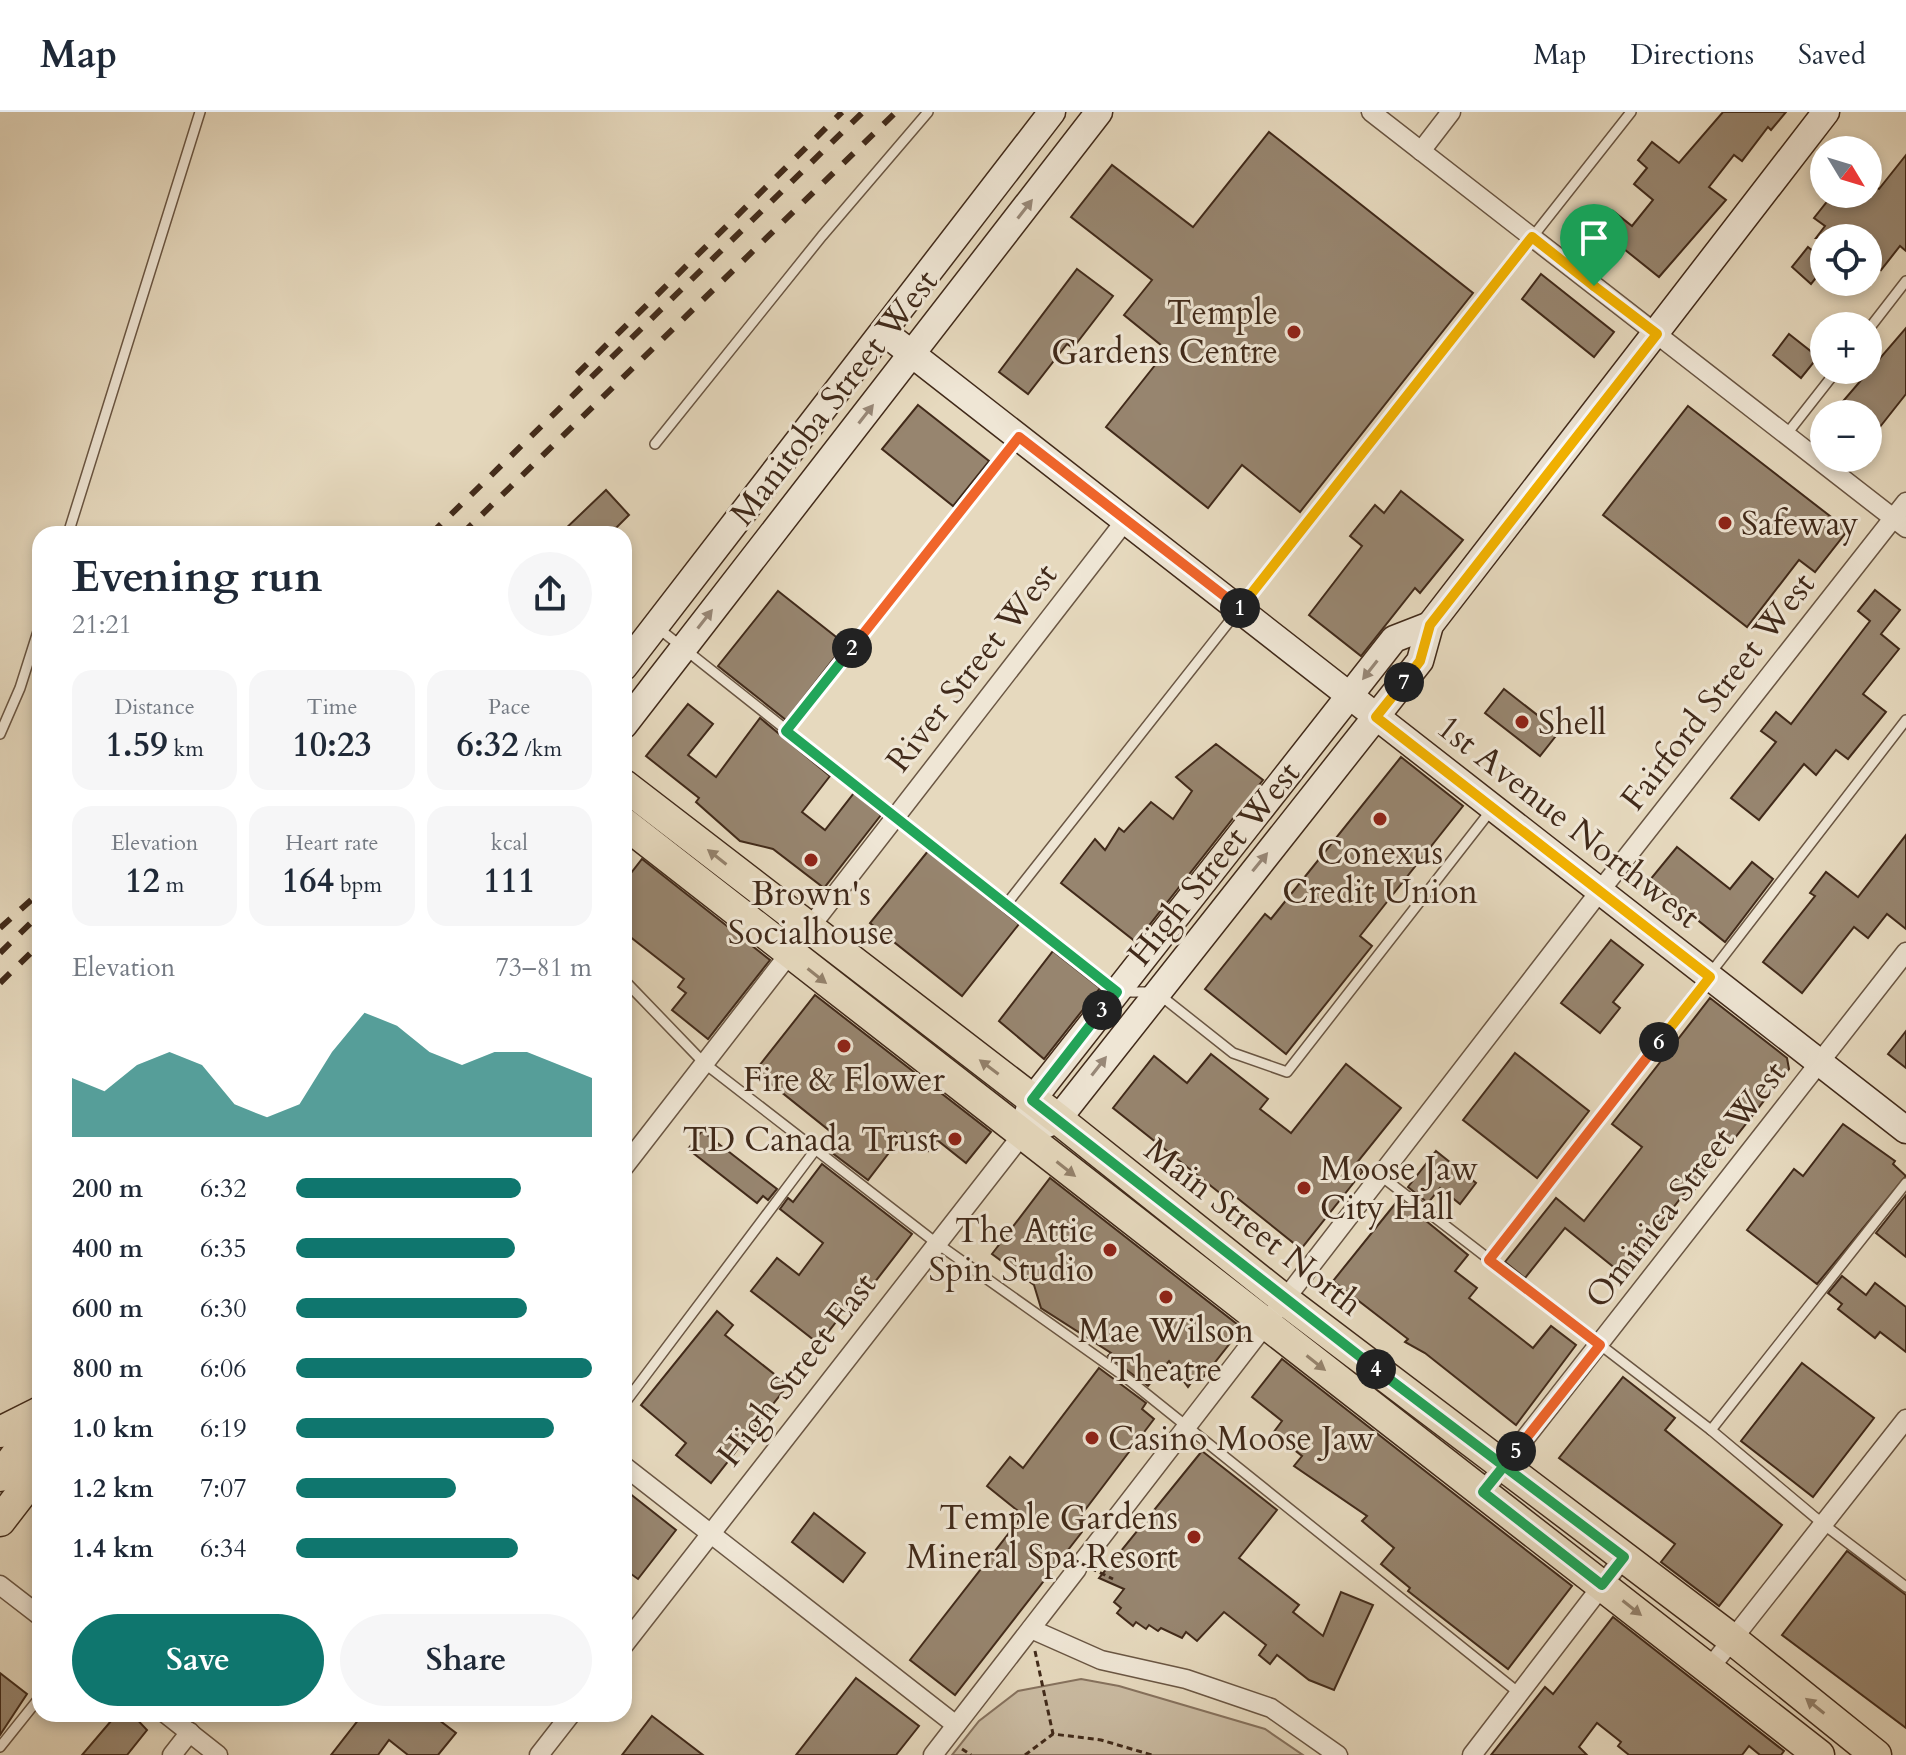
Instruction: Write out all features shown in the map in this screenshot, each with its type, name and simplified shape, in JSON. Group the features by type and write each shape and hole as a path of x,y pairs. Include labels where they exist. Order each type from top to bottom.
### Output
{"main road":[{"name":"Manitoba Street West","path":"632,656 885,333 1052,112"},
{"name":"Manitoba Street West","path":"632,714 1099,112"},
{"name":"High Street West","path":"1022,1135 1058,1119 1376,717 1420,661 1430,625 1826,112"},
{"name":"1st Avenue Northwest","path":"885,333 1906,1130"},
{"name":"High Street West","path":"1022,1135 1032,1100 1394,639 1430,625"},
{"name":"Main Street North","path":"632,791 1058,1119 1286,1301 1732,1639 1876,1755"},
{"name":"Main Street North","path":"632,829 1819,1755"},
{"path":"0,1432 32,1416"},
{"path":"0,1476 32,1434"},
{"path":"0,1521 32,1479"}],"street":[{"path":"1371,112 1900,524"},
{"path":"1421,151 1451,112"},
{"name":"Fairford Street West","path":"933,1755 1031,1629 1075,1562 1267,1326 1600,891 1900,524 1906,502"},
{"name":"River Street West","path":"632,1157 1125,521"},
{"name":"Ominica Street West","path":"1483,1492 1906,952"},
{"name":"High Street East","path":"632,1635 935,1242 1022,1135"},
{"path":"1709,1669 1906,1419"},
{"path":"632,1472 956,1725"},
{"path":"1472,1755 1624,1557"},
{"path":"0,1585 32,1610"},
{"path":"1031,1629 1101,1660 1186,1679 1271,1708 1338,1755"},
{"path":"177,1722 218,1755"},
{"path":"539,1755 565,1722"},
{"path":"172,1755 190,1732"}],"lane":[{"path":"71,526 200,112"},
{"path":"655,444 822,236 928,112"},
{"path":"1005,906 1631,112"},
{"path":"1882,312 1906,281"},
{"path":"1786,435 1826,384"},
{"path":"786,731 1019,437"},
{"path":"655,626 1117,992 1156,992 1233,1053 1287,1072 1494,806"},
{"path":"0,734 32,650"},
{"path":"1489,1260 1906,720"},
{"path":"632,988 704,1063 935,1242 1124,1376 1185,1429 1519,1693"},
{"path":"632,1393 816,1149"},
{"path":"1381,1176 1711,1430 1823,1524 1906,1587"},
{"path":"1711,1430 1906,1183"},
{"path":"0,1747 32,1707"}],"path":[{"path":"1075,1562 1113,1579"},
{"path":"1031,1629 1053,1734"},
{"path":"1025,1755 1053,1734 1101,1740 1152,1755"}],"shaded area":[{"path":"1081,1679 1119,1686 1265,1729 1303,1755 952,1755 979,1721 1018,1691"}],"building":[{"path":"1723,112 1786,112 1771,130 1768,127 1742,161 1734,155 1709,187 1726,200 1659,277 1599,229 1613,211 1632,226 1653,200 1634,184 1647,168 1638,160 1652,142 1679,163"},
{"name":"Temple Gardens Centre","path":"1269,132 1473,293 1300,512 1242,465 1208,508 1106,427 1167,350 1124,315 1152,280 1071,217 1112,165 1193,227"},
{"path":"1906,155 1906,251 1900,246 1882,269 1882,224 1822,224 1814,218 1822,208 1882,208 1882,185"},
{"path":"1808,247 1810,249 1810,283 1792,267"},
{"path":"1077,269 1113,296 1073,348 1067,344 1028,394 999,372"},
{"path":"1541,274 1614,332 1594,357 1522,299"},
{"path":"1906,328 1906,394 1882,424 1882,400 1844,400 1858,384 1882,384 1882,356"},
{"path":"1789,334 1810,351 1810,367 1801,378 1773,355"},
{"path":"918,405 989,461 953,506 882,449"},
{"name":"Safeway","path":"1688,406 1848,530 1815,572 1799,560 1747,627 1603,515"},
{"path":"606,490 629,515 618,526 568,526"},
{"path":"1401,491 1463,540 1420,593 1415,588 1361,656 1309,615 1362,546 1350,536 1375,505 1384,513"},
{"path":"1875,590 1900,610 1881,634 1899,649 1863,694 1886,712 1848,759 1836,750 1816,775 1804,764 1759,820 1731,798 1776,742 1761,731 1776,712 1791,724 1870,621 1858,611"},
{"path":"778,591 845,644 786,720 718,666"},
{"name":"Shell","path":"1504,689 1559,732 1540,756 1485,713"},
{"path":"688,704 713,724 688,755 716,777 760,718 830,776 802,812 825,830 854,793 881,815 824,888 773,849 740,841 696,802 699,798 646,756"},
{"path":"1216,744 1263,780 1136,942 1061,883 1095,839 1105,850 1119,828 1124,832 1151,802 1173,819 1192,791 1176,777"},
{"path":"1401,757 1463,806 1360,936 1372,946 1286,1054 1205,989 1265,914 1271,919"},
{"path":"1906,835 1906,929 1887,914 1868,938 1854,927 1802,993 1763,962 1815,896 1810,893 1826,872 1858,897"},
{"path":"1677,847 1730,889 1752,862 1773,879 1725,942 1649,881"},
{"path":"928,851 1019,924 962,996 870,923"},
{"path":"642,859 770,960 708,1039 672,1010 686,993 678,987 684,979 632,938 632,872"},
{"path":"1611,940 1643,965 1613,1002 1620,1008 1600,1033 1561,1003"},
{"path":"1053,951 1100,988 1044,1059 999,1021"},
{"path":"815,995 991,1132 966,1163 937,1140 928,1151 905,1132 868,1180 831,1152 841,1140 755,1071"},
{"path":"1710,998 1787,1058 1789,1069 1695,1189 1691,1185 1633,1259 1637,1263 1626,1277 1565,1228 1525,1278 1505,1262 1556,1198 1584,1221 1642,1147 1612,1124"},
{"path":"1906,1031 1906,1068 1888,1054"},
{"path":"1515,1053 1589,1111 1537,1178 1463,1120"},
{"path":"1211,1054 1268,1099 1260,1109 1291,1133 1346,1064 1401,1108 1355,1165 1363,1171 1301,1249 1226,1189 1221,1194 1113,1108 1154,1056 1187,1083"},
{"path":"1843,1124 1895,1161 1893,1164 1906,1176 1817,1284 1747,1230 1794,1169 1803,1176"},
{"path":"702,1131 777,1189 768,1200 763,1196 757,1203 688,1149"},
{"path":"1436,1151 1476,1183 1460,1204 1440,1188 1428,1203 1408,1187"},
{"path":"822,1164 912,1234 861,1300 856,1296 819,1344 751,1291 777,1258 799,1275 823,1243 780,1209 788,1198 793,1202"},
{"path":"1050,1178 1242,1328 1201,1380 1196,1376 1188,1387 1169,1361 1148,1386 1108,1356 1111,1353 1041,1308 1034,1285 992,1254"},
{"path":"1906,1195 1906,1257 1876,1233"},
{"path":"1399,1199 1468,1255 1455,1271 1477,1288 1469,1298 1533,1348 1551,1326 1576,1345 1516,1425 1425,1353 1405,1342 1408,1339 1333,1281"},
{"path":"1842,1276 1866,1295 1875,1283 1906,1307 1906,1352 1880,1332 1875,1338 1838,1309 1842,1304 1828,1293"},
{"path":"717,1311 733,1325 725,1335 788,1385 711,1483 676,1455 686,1443 641,1405"},
{"path":"1282,1359 1572,1586 1508,1669 1408,1591 1410,1588 1381,1564 1394,1548 1362,1521 1367,1516 1294,1466 1302,1456 1273,1433 1282,1421 1252,1397"},
{"path":"1802,1363 1874,1418 1813,1497 1741,1441"},
{"path":"1099,1368 1146,1403 1142,1409 1154,1419 1082,1514 1082,1532 955,1695 910,1660 1023,1515 987,1486 1010,1457 1023,1468"},
{"path":"1623,1377 1675,1418 1665,1430 1782,1525 1719,1606 1661,1562 1675,1544 1559,1458"},
{"name":"Temple Gardens Mineral Spa Resort","path":"1202,1451 1277,1510 1239,1558 1299,1605 1293,1612 1323,1636 1341,1592 1373,1605 1334,1690 1309,1680 1277,1655 1270,1664 1259,1655 1266,1645 1224,1612 1197,1641 1186,1632 1182,1638 1149,1625 1146,1629 1136,1622 1133,1626 1117,1613 1121,1608 1114,1602 1124,1589 1099,1578"},
{"path":"632,1495 676,1530 638,1579 632,1575"},
{"path":"814,1513 865,1553 843,1582 792,1542"},
{"path":"1847,1551 1906,1595 1906,1728 1782,1635"},
{"path":"1613,1617 1784,1751 1781,1755 1760,1755 1749,1746 1742,1755 1629,1755 1618,1746 1621,1742 1597,1723 1579,1747 1587,1755 1491,1755 1545,1687 1553,1694"},
{"path":"0,1673 27,1694 0,1735"},
{"path":"856,1678 919,1726 896,1755 796,1755"},
{"path":"652,1716 703,1755 622,1755"},
{"path":"110,1722 140,1722 147,1730 127,1755 82,1755"},
{"path":"357,1722 442,1722 456,1733 438,1755 408,1755 389,1740 378,1755 331,1755"}],"railway":[{"path":"577,374 842,112"},
{"path":"439,526 863,112"},
{"path":"470,526 896,112"},
{"path":"0,928 32,899"},
{"path":"0,953 32,922"},
{"path":"0,983 32,952"}],"place":[{"name":"Temple Gardens Centre","path":"1294,332"},
{"name":"Safeway","path":"1725,523"},
{"name":"Shell","path":"1522,722"},
{"name":"Conexus Credit Union","path":"1380,819"},
{"name":"Brown's Socialhouse","path":"811,860"},
{"name":"Fire & Flower","path":"844,1046"},
{"name":"TD Canada Trust","path":"955,1139"},
{"name":"Moose Jaw City Hall","path":"1304,1188"},
{"name":"The Attic Spin Studio","path":"1110,1250"},
{"name":"Mae Wilson Theatre","path":"1166,1297"},
{"name":"Casino Moose Jaw","path":"1092,1438"},
{"name":"Temple Gardens Mineral Spa Resort","path":"1194,1537"}],"route":[{"path":"1594,286 1532,237 1239,609 1019,437 786,731 1117,992 1032,1100 1286,1301 1503,1467 1624,1557 1602,1585 1483,1492 1503,1467 1552,1406 1600,1345 1489,1260 1710,977 1376,717 1420,661 1430,625 1657,334 1594,286"}]}
